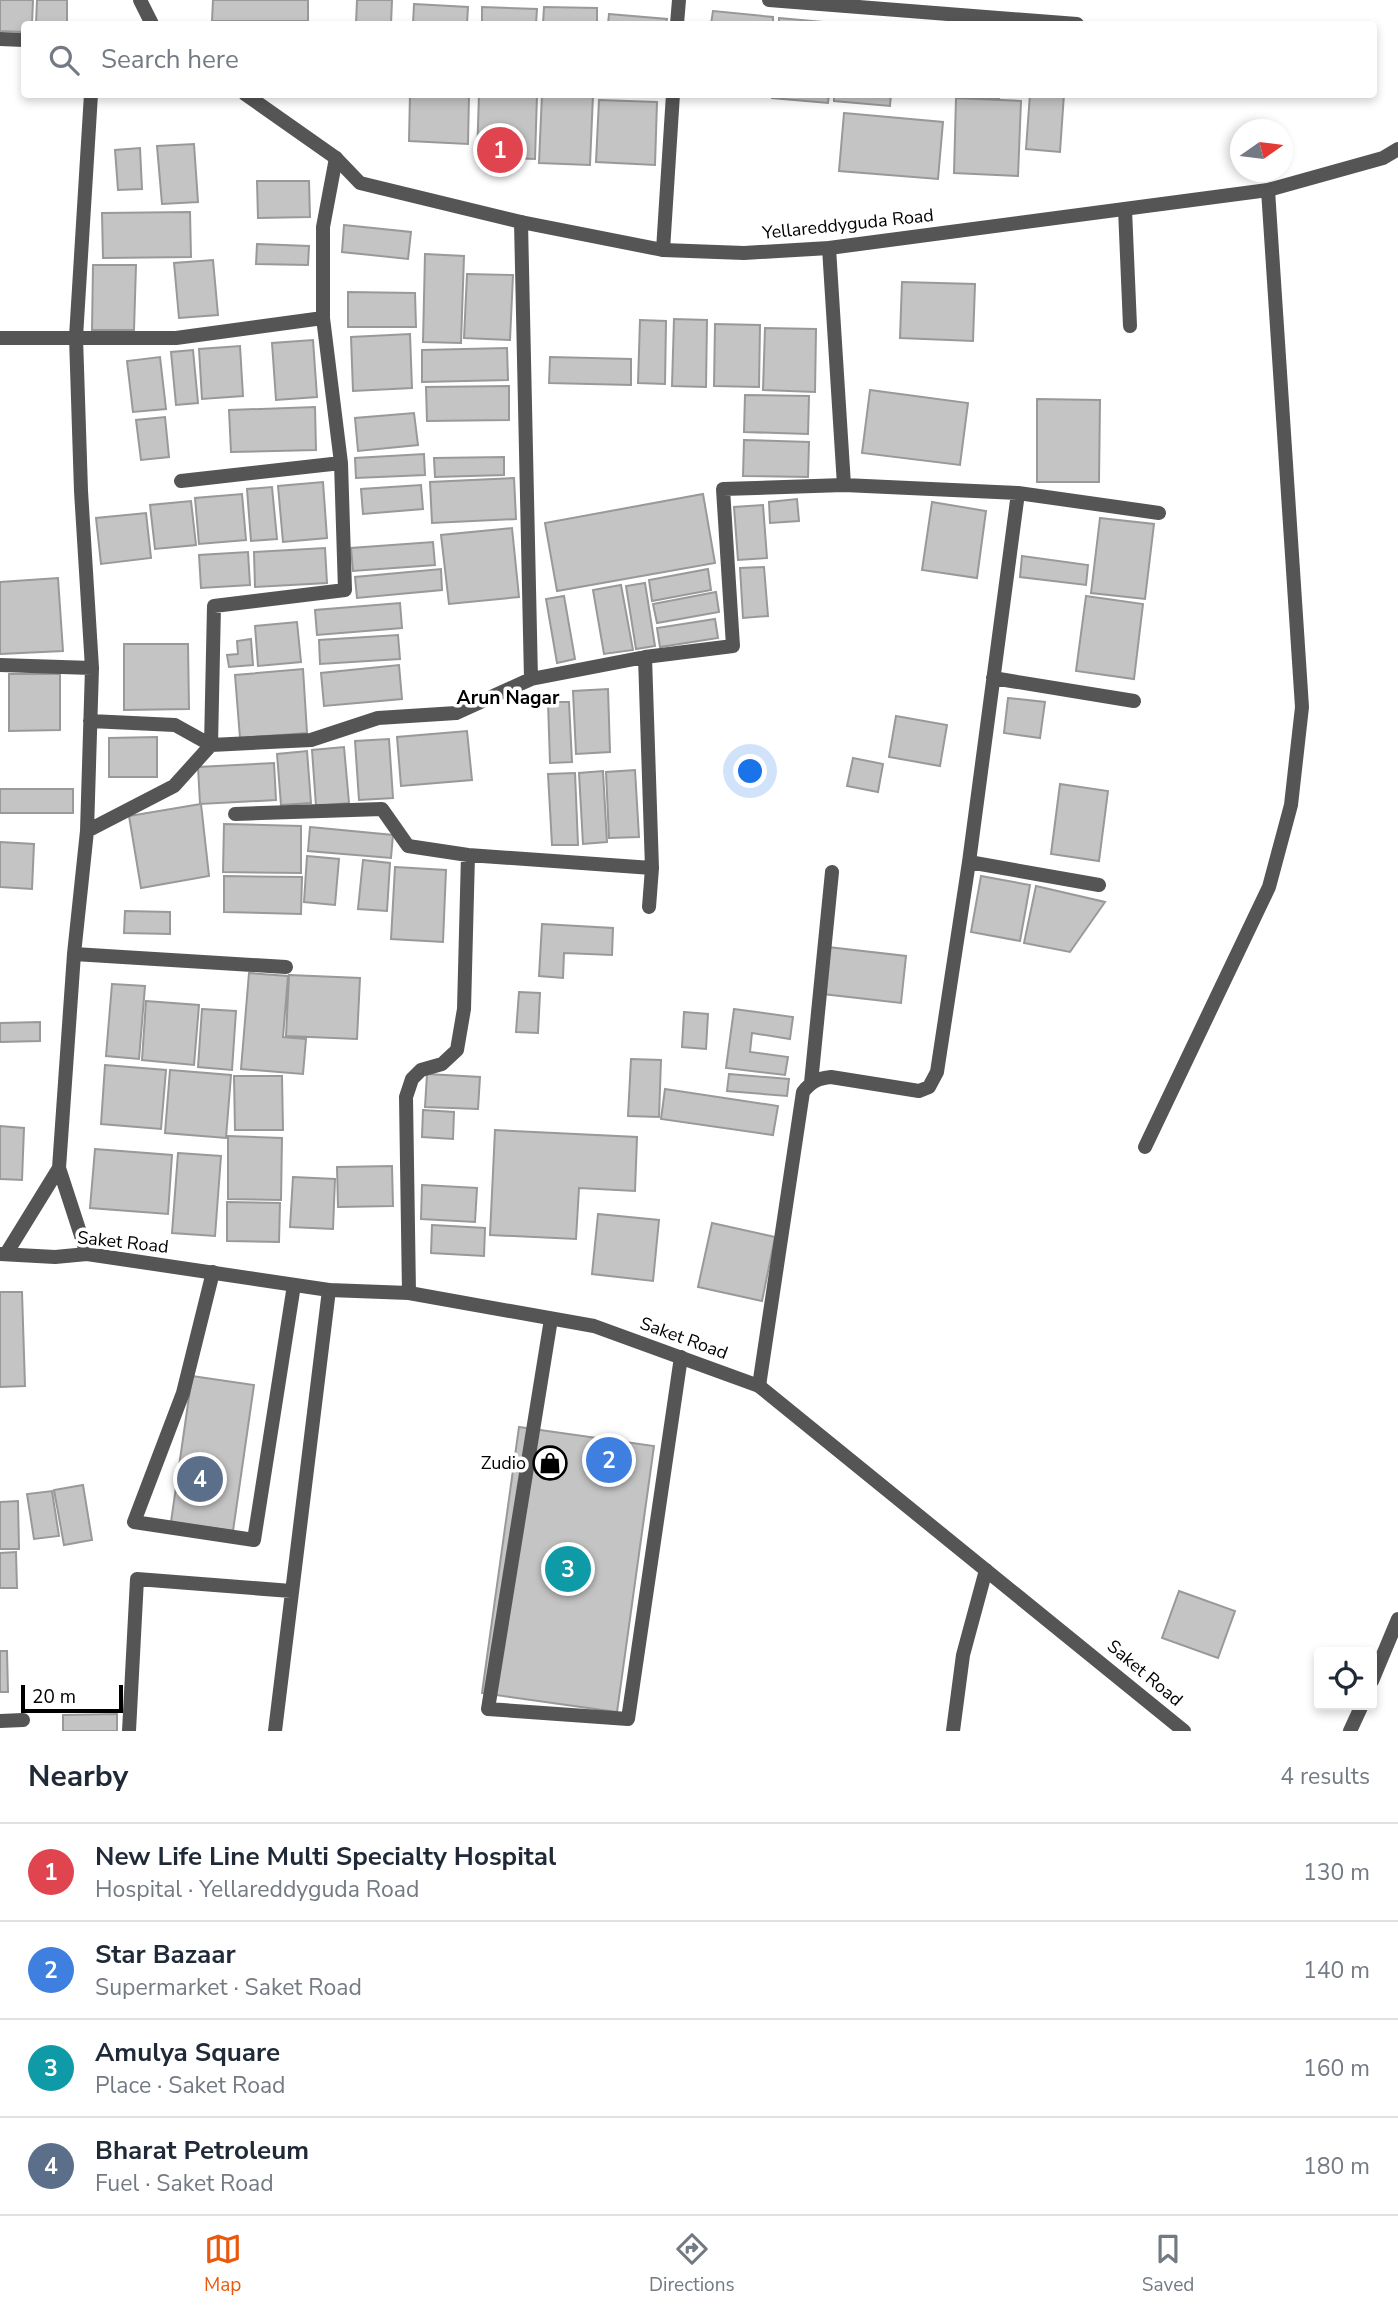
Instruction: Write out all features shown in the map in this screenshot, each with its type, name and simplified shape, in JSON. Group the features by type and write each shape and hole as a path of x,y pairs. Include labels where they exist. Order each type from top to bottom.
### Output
{"street":[{"path":"141,0 151,21"},
{"path":"677,21 679,0"},
{"path":"769,0 1038,21"},
{"path":"0,39 21,40"},
{"path":"87,1254 59,1168 74,954 87,831 92,668 81,491 76,337 91,98"},
{"name":"Yellareddyguda Road","path":"251,98 336,158 360,183 521,222 663,250 744,253 829,248 1268,190 1383,158 1398,149"},
{"path":"663,250 673,98"},
{"path":"87,831 174,786 211,745 214,606 345,590 341,463 323,318 323,227 336,158"},
{"path":"1145,1147 1269,887 1291,805 1302,707 1268,190"},
{"path":"1125,209 1130,326"},
{"path":"521,222 531,679"},
{"path":"829,248 844,485"},
{"path":"0,338 176,338 323,318"},
{"path":"181,481 341,463"},
{"path":"90,721 175,724 211,745 311,740 378,718 456,713 531,679 645,657 733,646 723,489 844,485 1018,493 1159,513"},
{"path":"759,1386 803,1092 811,1083 831,1077 919,1091 929,1087 937,1072 969,862 1018,493"},
{"path":"645,657 652,868 649,907"},
{"path":"0,665 92,668"},
{"path":"993,678 1134,701"},
{"path":"234,814 382,809 408,846 468,855 652,868"},
{"path":"410,1293 406,1097 412,1079 421,1070 442,1064 457,1051 464,1009 468,855"},
{"path":"969,862 1100,885"},
{"path":"811,1083 832,872"},
{"path":"74,954 286,967"},
{"path":"3,1254 59,1168"},
{"name":"Saket Road","path":"3,1254 55,1257 87,1254 329,1290 410,1293 594,1326 759,1386 1184,1731"},
{"path":"213,1272 183,1393 134,1522 254,1540 295,1285"},
{"path":"275,1731 329,1290"},
{"path":"551,1319 488,1709 628,1719 681,1357"},
{"path":"953,1731 963,1655 986,1570"},
{"path":"129,1731 137,1579 291,1591"},
{"path":"1377,1669 1398,1619"},
{"path":"1350,1731 1360,1710"},
{"path":"0,1721 23,1720"}],"building":[{"path":"0,0 33,0 32,21 21,21 21,32 0,31"},
{"path":"37,0 67,0 67,21 36,21"},
{"path":"213,0 308,0 308,21 212,21"},
{"path":"357,0 392,0 391,21 356,21"},
{"path":"414,4 468,7 467,21 413,21"},
{"path":"482,7 537,9 536,21 482,21"},
{"path":"544,7 597,8 597,21 543,21"},
{"path":"713,11 773,17 773,21 711,21"},
{"path":"609,14 667,19 667,21 608,21"},
{"path":"779,18 813,21 779,21"},
{"path":"410,98 469,98 468,144 409,141"},
{"path":"479,98 537,98 535,159 477,157"},
{"path":"542,98 593,98 590,165 539,163"},
{"path":"772,98 829,98 828,103"},
{"path":"834,98 891,98 890,106 834,101"},
{"path":"956,98 1021,101 1018,176 954,173"},
{"path":"1030,98 1064,98 1060,152 1026,149"},
{"path":"599,100 657,102 655,165 596,162"},
{"path":"844,113 943,122 938,179 839,171"},
{"path":"194,144 198,202 162,204 157,146"},
{"path":"140,148 142,189 118,190 115,150"},
{"path":"257,181 309,181 310,217 258,218"},
{"path":"190,212 191,257 103,258 102,213"},
{"path":"344,225 411,232 408,259 342,252"},
{"path":"257,244 309,246 308,265 256,264"},
{"path":"425,254 464,256 461,343 423,342"},
{"path":"213,260 218,315 179,318 174,263"},
{"path":"93,265 136,265 134,330 92,330"},
{"path":"467,274 513,275 510,340 464,338"},
{"path":"902,282 975,284 973,341 900,338"},
{"path":"348,292 415,293 416,327 348,327"},
{"path":"674,319 707,320 706,387 672,386"},
{"path":"640,320 666,321 665,384 638,383"},
{"path":"715,324 760,325 759,387 714,386"},
{"path":"765,328 816,329 815,392 763,390"},
{"path":"410,334 412,388 353,391 351,337"},
{"path":"313,340 317,397 276,400 272,343"},
{"path":"240,346 243,396 202,399 199,349"},
{"path":"507,348 508,380 422,382 422,350"},
{"path":"193,350 198,403 176,405 171,352"},
{"path":"160,357 166,409 133,412 127,361"},
{"path":"550,357 631,359 631,385 549,383"},
{"path":"509,386 509,420 427,421 426,387"},
{"path":"870,390 968,403 960,465 862,453"},
{"path":"745,395 809,396 808,434 744,432"},
{"path":"1037,399 1100,400 1099,482 1037,482"},
{"path":"315,407 316,450 231,452 229,410"},
{"path":"414,413 418,445 358,451 355,418"},
{"path":"165,417 169,457 141,460 136,420"},
{"path":"744,440 809,442 808,477 743,476"},
{"path":"424,454 425,475 356,478 355,458"},
{"path":"504,457 504,475 435,477 434,458"},
{"path":"514,478 516,519 432,523 430,482"},
{"path":"323,482 327,538 283,542 278,486"},
{"path":"421,485 423,509 363,514 361,489"},
{"path":"272,487 277,539 251,541 247,489"},
{"path":"242,494 246,540 199,544 195,498"},
{"path":"703,494 715,563 557,591 545,523"},
{"path":"797,499 799,521 770,523 769,502"},
{"path":"191,501 196,545 155,549 150,505"},
{"path":"932,502 986,511 977,578 922,570"},
{"path":"763,505 767,558 738,560 734,507"},
{"path":"146,513 151,558 101,564 96,518"},
{"path":"1100,518 1154,524 1145,599 1091,593"},
{"path":"512,528 519,597 449,604 441,535"},
{"path":"433,542 435,565 353,571 351,548"},
{"path":"325,548 327,583 255,587 254,552"},
{"path":"248,552 250,585 201,588 199,555"},
{"path":"1022,556 1088,565 1086,585 1020,577"},
{"path":"764,567 768,616 743,618 740,568"},
{"path":"441,569 442,590 357,598 355,577"},
{"path":"708,569 711,590 652,601 649,580"},
{"path":"58,578 63,651 0,654 0,582"},
{"path":"645,583 655,646 636,649 626,586"},
{"path":"621,585 633,650 604,654 593,590"},
{"path":"716,592 719,612 657,623 653,604"},
{"path":"564,596 575,659 557,663 546,599"},
{"path":"1086,596 1143,604 1134,679 1076,671"},
{"path":"400,603 402,628 317,635 315,610"},
{"path":"715,619 718,638 660,647 657,628"},
{"path":"297,622 301,662 258,666 255,626"},
{"path":"398,635 400,659 320,664 319,640"},
{"path":"251,639 253,665 229,667 227,655 238,654 237,641"},
{"path":"124,644 188,644 189,709 124,710"},
{"path":"399,665 402,699 324,706 321,673"},
{"path":"303,669 307,733 240,738 235,675"},
{"path":"9,674 60,674 60,730 9,731"},
{"path":"608,689 610,752 576,754 573,691"},
{"path":"1008,698 1045,702 1040,738 1004,733"},
{"path":"548,702 569,702 572,762 550,763"},
{"path":"896,716 947,725 940,766 889,757"},
{"path":"467,731 472,780 401,786 397,737"},
{"path":"157,737 157,777 109,777 109,738"},
{"path":"389,739 393,798 359,800 355,741"},
{"path":"344,747 349,803 316,806 312,750"},
{"path":"307,751 311,803 281,805 277,754"},
{"path":"853,758 883,764 878,792 847,786"},
{"path":"274,763 276,800 200,804 198,767"},
{"path":"635,770 639,837 609,838 606,772"},
{"path":"603,771 607,842 583,844 579,773"},
{"path":"575,773 578,845 552,845 548,774"},
{"path":"1060,784 1108,791 1099,861 1051,854"},
{"path":"0,789 73,789 73,813 0,813"},
{"path":"201,804 209,876 141,888 129,816"},
{"path":"224,824 301,826 301,873 223,872"},
{"path":"310,827 393,835 391,858 308,851"},
{"path":"0,842 34,844 32,889 0,887"},
{"path":"307,856 339,859 335,905 304,902"},
{"path":"363,860 390,863 387,911 358,909"},
{"path":"395,867 446,870 443,942 391,939"},
{"path":"224,876 302,877 301,914 224,912"},
{"path":"981,876 1030,885 1020,941 971,932"},
{"path":"1036,886 1105,902 1070,952 1024,943"},
{"path":"125,911 170,912 170,934 124,933"},
{"path":"542,924 613,928 612,955 564,953 563,978 539,976"},
{"path":"828,947 906,956 901,1003 823,994"},
{"path":"249,973 288,976 283,1037 306,1039 303,1074 241,1069"},
{"path":"289,975 360,978 357,1039 286,1036"},
{"path":"112,984 145,986 139,1059 106,1056"},
{"path":"519,992 540,993 538,1033 516,1032"},
{"path":"146,1001 199,1005 194,1065 142,1060"},
{"path":"202,1009 236,1011 232,1070 198,1067"},
{"path":"734,1009 793,1017 790,1039 752,1033 750,1052 788,1057 785,1075 726,1068"},
{"path":"684,1012 708,1014 706,1049 682,1047"},
{"path":"40,1022 40,1041 0,1042 0,1023"},
{"path":"631,1059 661,1060 659,1117 628,1116"},
{"path":"105,1065 166,1070 161,1129 101,1124"},
{"path":"170,1070 231,1075 226,1138 165,1133"},
{"path":"427,1074 480,1077 478,1109 425,1107"},
{"path":"729,1074 789,1079 787,1096 727,1091"},
{"path":"234,1076 282,1076 283,1130 235,1130"},
{"path":"665,1089 778,1106 773,1135 661,1119"},
{"path":"423,1110 454,1112 453,1139 422,1137"},
{"path":"0,1126 24,1128 22,1180 0,1179"},
{"path":"495,1130 637,1137 635,1191 579,1188 576,1239 490,1235"},
{"path":"228,1136 282,1138 281,1200 228,1199"},
{"path":"95,1149 172,1155 168,1214 90,1208"},
{"path":"178,1153 221,1156 215,1236 172,1233"},
{"path":"392,1166 393,1206 338,1207 337,1167"},
{"path":"293,1177 335,1179 333,1229 290,1227"},
{"path":"422,1185 477,1188 475,1222 421,1219"},
{"path":"227,1202 280,1203 279,1242 227,1241"},
{"path":"598,1214 659,1220 653,1281 592,1274"},
{"path":"712,1223 775,1237 762,1301 698,1287"},
{"path":"432,1225 485,1228 484,1256 431,1253"},
{"path":"0,1292 22,1292 25,1386 0,1387"},
{"path":"192,1376 254,1385 233,1531 171,1522"},
{"path":"519,1427 654,1446 617,1712 482,1693"},
{"path":"83,1485 92,1540 64,1545 54,1490"},
{"path":"52,1491 59,1536 34,1539 27,1494"},
{"path":"18,1501 19,1549 0,1549 0,1502"},
{"path":"16,1552 17,1588 0,1588 0,1553"},
{"path":"1179,1591 1235,1611 1218,1658 1162,1638"},
{"path":"0,1651 7,1651 8,1692 0,1692"},
{"path":"117,1714 117,1731 63,1731 63,1715"}],"place":[{"name":"New Life Line Multi Specialty Hospital","path":"500,150"},
{"name":"Star Bazaar","path":"609,1460"},
{"name":"Zudio","path":"550,1463"},
{"name":"Bharat Petroleum","path":"200,1479"},
{"name":"Amulya Square","path":"568,1569"}],"district":[{"name":"Arun Nagar","path":"508,698"}]}
